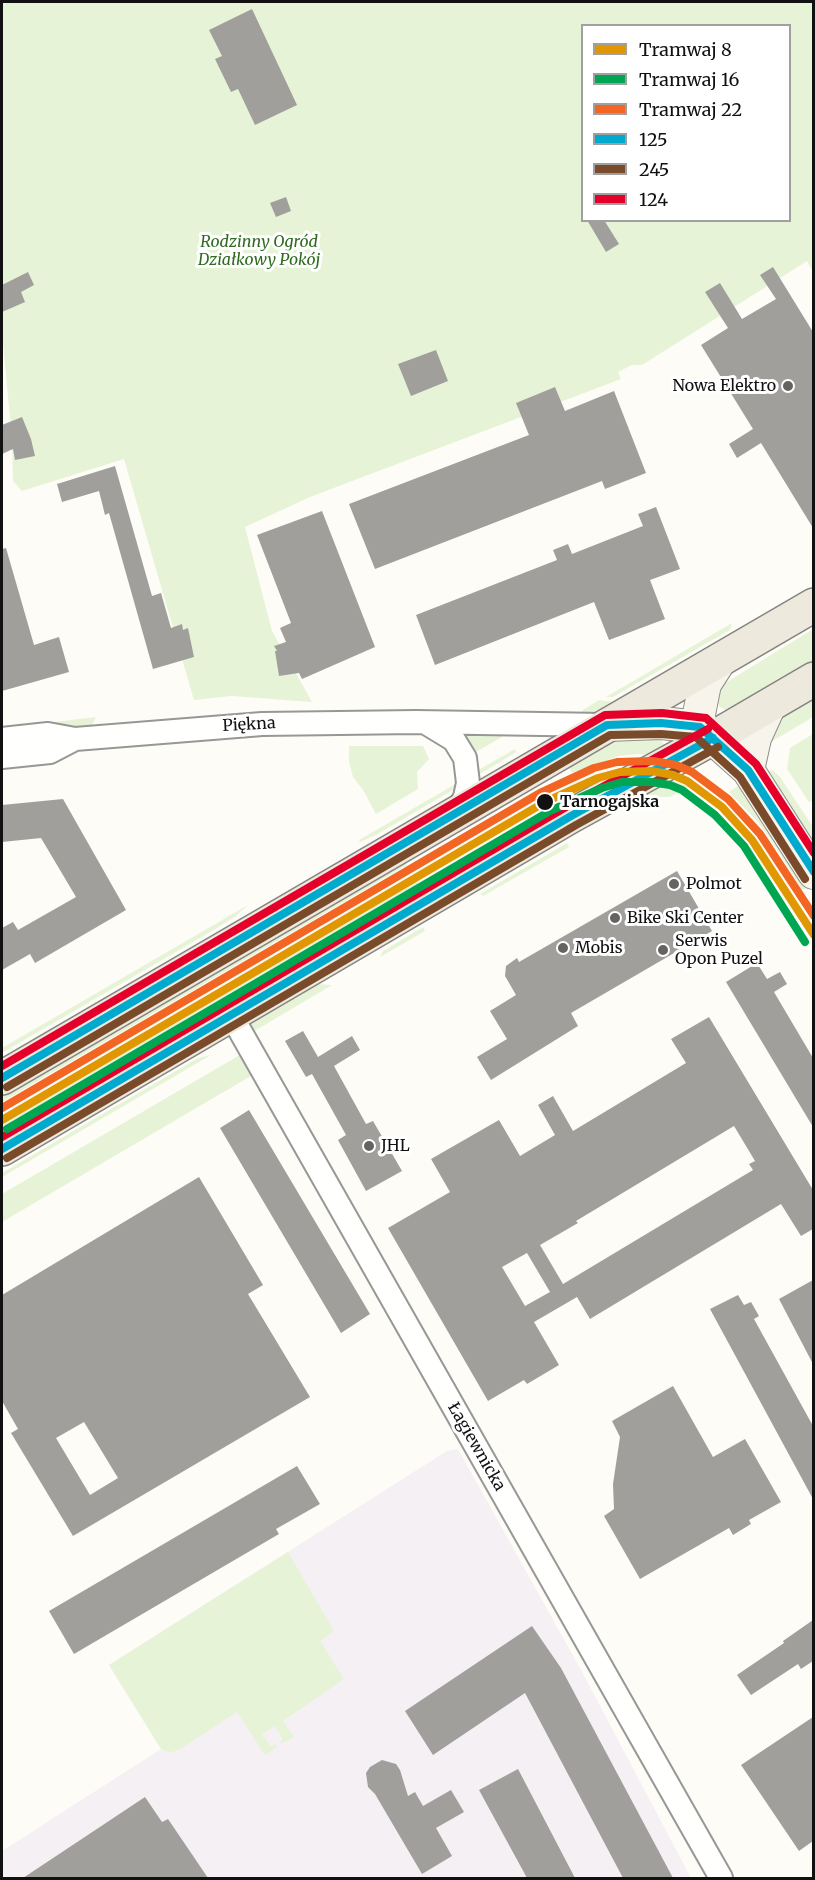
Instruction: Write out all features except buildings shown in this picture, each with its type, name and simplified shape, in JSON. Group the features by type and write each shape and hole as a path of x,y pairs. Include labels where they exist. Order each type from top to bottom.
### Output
{"main road":[{"path":"2,1078 813,605"},
{"path":"2,1149 571,816 706,733 770,705 813,679"}],"street":[{"path":"721,659 705,684 699,714 706,733 748,770 813,873"},
{"path":"748,770 755,738 770,705"},
{"name":"Piękna","path":"424,723 454,740 465,758 468,783 465,797 457,812"},
{"path":"607,725 660,723 706,733"},
{"name":"Piękna","path":"2,739 48,734 75,739 262,724 607,725"},
{"name":"Piękna","path":"2,757 50,752 75,739"},
{"name":"Łagiewnicka","path":"231,1015 721,1878"}],"shaded area":[{"path":"458,1449 581,1670 691,1878 2,1878 2,1851 161,1749 109,1665 447,1451"}],"green space":[{"name":"Rodzinny Ogród Działkowy Pokój","path":"2,2 813,2 813,272 807,261 642,365 632,365 618,372 621,379 310,497 245,527 272,631 312,702 232,696 194,700 124,459 22,491 13,481 12,439 2,332"},
{"path":"732,623 730,630 613,697 606,697"},
{"path":"813,629 813,665 730,712 720,707 717,702 717,691 722,685"},
{"path":"728,636 727,639 612,707 582,714 583,710 599,700 613,702 620,699"},
{"path":"813,693 813,717 764,746 768,727"},
{"path":"96,717 92,725 42,730 46,723"},
{"path":"502,734 502,737 474,753 464,735"},
{"path":"813,734 813,800 809,802 787,769 790,748"},
{"path":"620,738 660,739 665,746 656,755 619,756 572,773 565,760"},
{"path":"349,746 423,746 429,759 417,772 418,789 376,814 353,777 349,762"},
{"path":"515,749 515,753 475,777 475,772"},
{"path":"773,770 813,827 813,843 775,785 768,771"},
{"path":"667,777 689,787 670,797 638,797"},
{"path":"459,782 458,787 360,842 359,840"},
{"path":"740,785 806,888 802,890 757,821 729,792"},
{"path":"567,843 569,847 483,896 480,894"},
{"path":"402,856 407,865 2,1102 2,1091"},
{"path":"416,880 422,890 2,1135 2,1124"},
{"path":"248,905 217,928 2,1053 2,1048"},
{"path":"423,927 425,931 380,957 383,951"},
{"path":"315,984 332,985 251,1033 252,1019"},
{"path":"245,1052 256,1073 2,1222 2,1194"},
{"path":"211,1055 2,1177 2,1173 198,1058"},
{"path":"288,1552 334,1631 320,1641 344,1679 283,1721 294,1737 281,1744 283,1739 275,1726 262,1734 271,1747 275,1744 277,1747 265,1755 237,1712 182,1748 170,1753 161,1749 109,1665"}],"tram line":[{"name":"22","path":"2,1108 540,793 594,768 617,762 653,761 676,765 692,772 728,799 760,834 814,916"},
{"name":"8","path":"2,1120 545,802 598,778 620,772 652,771 673,775 687,781 722,807 752,840 814,935"},
{"name":"16","path":"7,1129 550,811 602,788 622,782 651,782 670,785 682,790 715,815 744,846 805,942"}],"transit line":[{"name":"124","path":"2,1066 605,715 662,713 706,718 756,764 814,853"},
{"name":"125","path":"2,1078 607,725 661,723 700,727 748,770 814,872"},
{"name":"124","path":"2,1137 566,807 708,729"},
{"name":"245","path":"7,1087 610,735 661,734 696,737 740,777 805,879"},
{"name":"125","path":"2,1149 571,816 713,738"},
{"name":"245","path":"7,1158 576,825 718,747"}],"place":[{"name":"Nowa Elektro","path":"788,386"},
{"name":"Tarnogajska","path":"545,802"},
{"name":"Polmot","path":"674,884"},
{"name":"Bike Ski Center","path":"615,918"},
{"name":"Mobis","path":"563,948"},
{"name":"Serwis Opon Puzel","path":"663,950"},
{"name":"JHL","path":"369,1146"}]}
